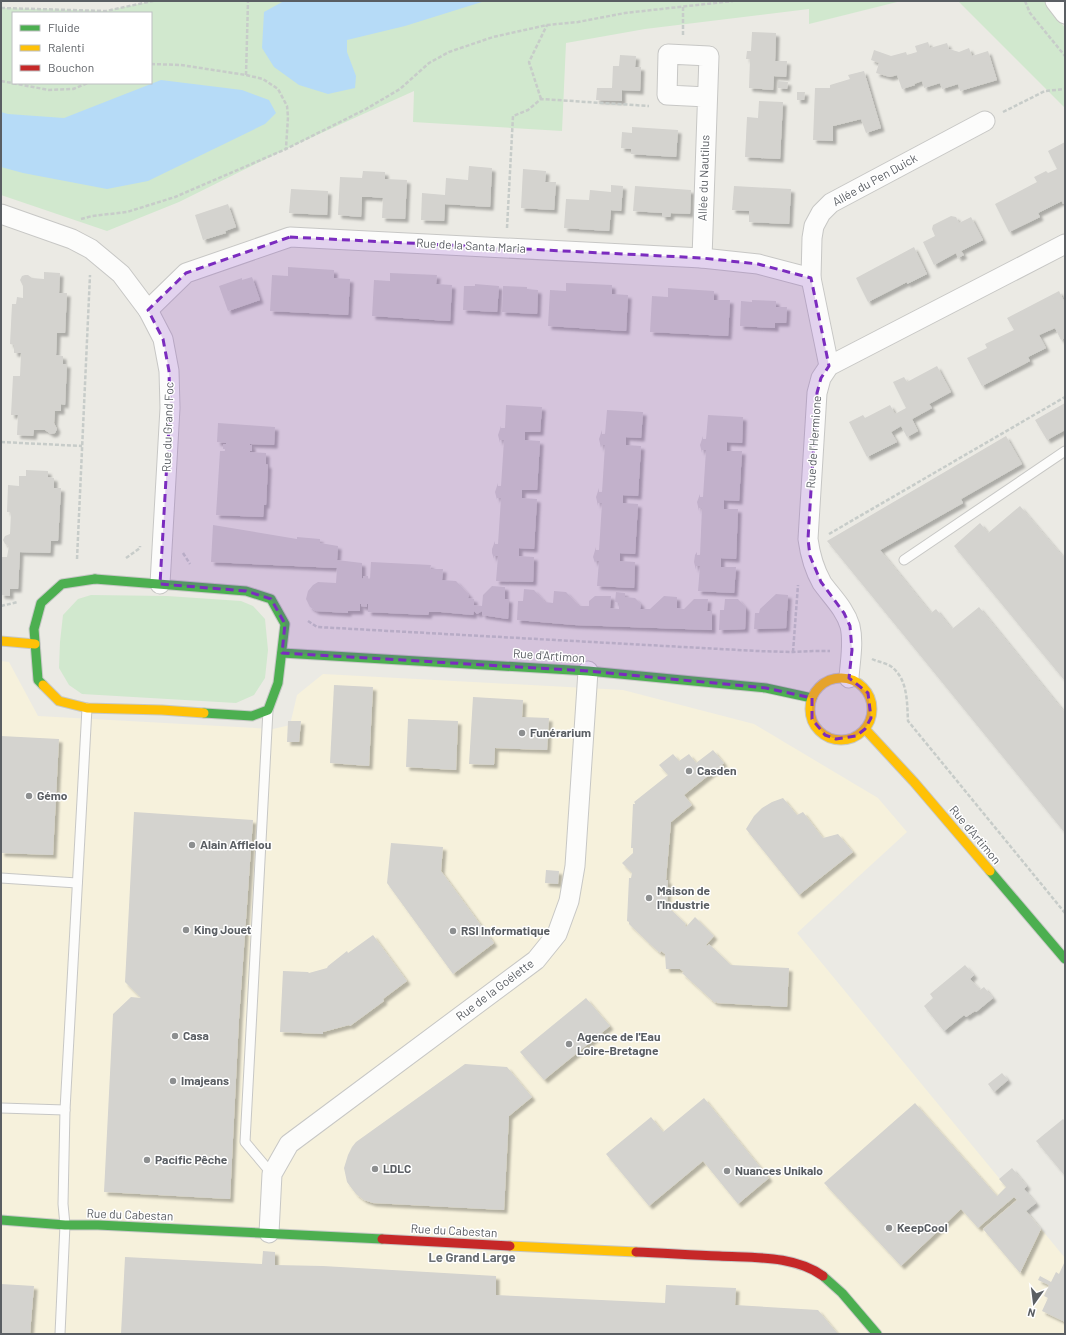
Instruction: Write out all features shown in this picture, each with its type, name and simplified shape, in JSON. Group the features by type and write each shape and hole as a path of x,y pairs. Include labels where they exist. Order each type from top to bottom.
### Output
{"street":[{"path":"1055,1 1065,14"},
{"name":"Allée du Nautilus","path":"667,94 668,54 709,56 702,258"},
{"path":"667,94 707,97"},
{"name":"Allée du Pen Duick","path":"829,366 812,278 812,238 814,226 821,213 831,203 985,121"},
{"name":"Rue du Grand Foc","path":"1,214 72,239 91,249 121,274 148,310 163,339 169,371 170,408 160,584"},
{"name":"Rue de la Santa Maria","path":"148,310 186,274 290,237 702,258 758,264 812,278"},
{"path":"829,366 1065,244"},
{"name":"Rue de l'Hermione","path":"829,366 820,378 817,393 808,539 810,556 821,582 844,613 850,626 852,650 849,678"},
{"path":"95,579 160,584 246,590 271,599 285,624 278,683 268,710 252,716 162,710 87,708 59,700 38,680 34,629 41,603 62,584 95,579"},
{"path":"1,641 35,644"},
{"name":"Rue d'Artimon","path":"282,653 588,670 766,688 812,698"},
{"name":"Rue de la Goélette","path":"269,1233 272,1174 290,1144 536,960 557,934 569,901 575,866 588,670"},
{"path":"849,678 860,684 868,694 872,705 871,718 865,729 856,736 846,739 836,739 826,735 817,728 812,719 810,708 812,698 821,686 827,682 834,679 849,678"},
{"name":"Rue d'Artimon","path":"865,729 914,782 1065,959"},
{"name":"Rue du Cabestan","path":"1,1220 779,1260 799,1264 819,1273 840,1289 877,1334"}],"lane":[{"path":"904,560 1065,451"},
{"path":"60,1334 65,1224 63,1204 65,1110 87,708"},
{"path":"268,710 245,1142 272,1174"},
{"path":"1,878 78,883"},
{"path":"1,1108 65,1110"}],"path":[{"path":"1,8 106,11 153,1"},
{"path":"246,75 248,1"},
{"path":"72,239 78,220 92,216 127,212 175,197 286,149 400,89 429,63 449,52 493,38 547,25 578,22 625,13 733,1"},
{"path":"1025,1 1030,13 1065,56"},
{"path":"683,7 684,55"},
{"path":"541,99 529,62 547,25"},
{"path":"152,64 181,65 263,79 278,89 287,106 288,117 286,149"},
{"path":"1,81 12,83"},
{"path":"17,84 48,90 73,89 86,84"},
{"path":"985,121 1045,91 1065,89"},
{"path":"506,248 513,116 528,110 541,99 652,106 667,94"},
{"path":"77,562 91,249"},
{"path":"827,535 1065,397"},
{"path":"1,442 82,446"},
{"path":"793,652 798,584 816,571"}],"highlighted area":[{"path":"290,237 702,258 758,264 811,278 829,366 821,378 817,393 808,539 810,556 821,582 844,613 850,626 852,650 849,678 868,693 871,718 865,729 856,736 836,739 825,735 812,719 812,698 766,688 588,671 282,653 285,624 271,599 246,591 160,584 170,408 169,371 163,339 148,310 186,273"}],"shaded area":[{"path":"1,661 9,662 38,716 273,729 290,725 297,695 323,674 623,690 754,724 878,798 907,832 797,933 1065,1258 1065,1334 1,1334"}],"green space":[{"path":"153,1 901,1 809,24 809,9 645,29 566,43 562,131 413,122 414,91 286,149 179,202 107,231 1,195 1,8 106,11"},
{"path":"958,1 1046,1 1065,28 1065,108"},
{"path":"91,595 167,596 241,601 253,606 265,619 268,650 265,678 254,695 236,703 82,694 69,685 59,668 60,642 63,615 78,599"}],"water":[{"path":"284,1 485,1 405,26 347,40 347,52 356,76 355,88 328,94 299,85 274,67 262,48 264,12"},
{"path":"161,80 242,90 269,100 276,113 265,124 148,181 107,189 23,173 1,167 1,112 8,114 64,118"}],"building":[{"path":"752,32 776,33 775,61 787,61 786,77 774,76 773,90 749,88 750,59 746,59 747,51 751,51"},
{"path":"928,42 930,48 947,43 949,49 959,52 969,48 972,56 988,51 997,80 960,91 958,84 942,89 940,83 924,88 922,81 902,89 897,75 890,77 876,73 879,63 871,60 874,50 891,56 906,52 907,55 917,52 915,46"},
{"path":"620,55 636,56 635,67 641,67 640,91 622,90 622,101 596,100 597,88 612,88 613,66 619,66"},
{"path":"864,71 881,128 866,133 861,119 833,126 833,141 813,140 815,88 830,88 830,85 850,79 848,75"},
{"path":"778,81 788,82 787,89 778,88"},
{"path":"797,92 805,92 804,100 797,100"},
{"path":"759,101 783,102 780,159 745,157 747,117 758,118"},
{"path":"632,127 678,130 676,157 631,154 631,149 621,148 622,132 632,133"},
{"path":"1065,142 1065,204 1063,204 1062,201 1038,213 1040,217 1009,232 995,204 1037,182 1034,177 1046,171 1048,173 1057,169 1048,151"},
{"path":"469,166 492,168 490,207 445,204 444,221 421,220 422,193 445,195 446,178 468,180"},
{"path":"523,169 546,171 545,182 556,182 554,210 521,208"},
{"path":"363,171 385,172 385,179 407,180 405,219 382,218 383,198 372,197 362,197 361,217 338,215 340,177 362,178"},
{"path":"611,185 623,186 621,211 611,210 609,231 564,228 566,199 589,200 590,190 611,192"},
{"path":"635,186 691,190 690,214 671,213 670,217 662,217 662,213 633,211"},
{"path":"734,186 791,189 789,224 749,222 749,211 732,210"},
{"path":"291,189 328,191 327,215 289,213"},
{"path":"228,204 236,227 225,231 226,233 203,240 195,215"},
{"path":"951,216 956,217 959,223 971,217 983,240 961,251 964,255 958,258 956,253 934,265 923,242 935,236 932,229 933,225"},
{"path":"914,247 927,274 907,284 907,282 868,302 856,278"},
{"path":"288,267 334,270 334,278 350,279 348,315 270,311 272,275 288,276"},
{"path":"44,272 60,273 59,293 67,293 65,333 57,333 56,355 63,356 63,364 67,364 65,405 61,404 61,411 55,411 54,423 57,429 55,433 51,434 45,430 34,430 33,436 17,435 18,415 11,415 13,376 20,376 21,353 14,353 14,345 10,344 12,304 16,304 17,297 23,298 23,286 20,280 22,276 28,275 32,278 44,279"},
{"path":"390,273 437,275 436,284 452,285 450,321 372,316 374,280 390,281"},
{"path":"252,277 260,300 228,311 219,286 242,278 242,280"},
{"path":"566,283 612,285 612,294 628,295 626,331 548,326 550,290 566,291"},
{"path":"475,284 499,286 497,312 463,310 464,286 475,286"},
{"path":"503,286 527,287 527,289 538,290 537,314 502,312"},
{"path":"668,288 714,291 714,300 730,300 728,336 650,332 652,296 668,297"},
{"path":"1059,291 1065,303 1065,338 1061,340 1055,328 1039,335 1046,348 1028,357 1030,361 982,386 967,358 987,348 985,344 1014,330 1007,318"},
{"path":"752,300 776,301 776,307 787,307 786,323 775,323 775,328 740,326 741,301 752,302"},
{"path":"937,366 951,392 929,404 932,408 912,419 918,431 907,437 901,426 891,432 897,442 867,457 849,422 863,415 865,418 890,405 895,414 906,408 893,382 904,377 907,382"},
{"path":"1065,403 1065,430 1047,440 1035,420"},
{"path":"506,405 542,407 540,432 525,432 525,440 540,441 537,490 522,490 522,498 537,499 534,549 519,548 519,556 534,557 533,582 496,581 498,556 494,556 494,559 492,549 495,541 495,544 498,544 501,498 497,498 497,500 495,492 498,483 498,486 501,486 504,440 500,440 500,443 498,435 501,426 501,428 505,428"},
{"path":"607,410 643,412 641,438 626,437 626,445 641,446 638,496 623,495 623,503 638,504 635,554 620,553 620,561 635,562 634,588 597,586 599,561 596,561 595,563 593,557 596,547 596,550 599,550 602,503 598,503 598,506 596,497 599,488 599,492 602,492 605,445 602,445 601,448 599,439 602,430 602,434 605,434"},
{"path":"708,415 743,417 742,443 727,442 727,451 742,451 739,501 724,500 724,509 738,509 736,559 721,558 721,567 736,567 734,593 698,591 700,566 696,566 696,570 694,562 697,552 697,555 700,555 702,508 699,508 699,511 697,502 700,494 700,497 703,497 706,450 702,450 702,453 700,445 703,436 703,439 706,439"},
{"path":"218,423 275,427 274,445 250,444 252,445 252,451 250,452 266,453 266,464 268,465 266,505 264,505 263,517 216,515 220,451 225,451 225,449 223,449 223,444 226,444 217,442"},
{"path":"1006,436 1022,464 961,499 963,503 880,550 931,613 936,609 952,629 979,607 1065,713 1065,833 827,541"},
{"path":"26,470 48,471 48,477 54,478 54,488 61,488 58,541 51,541 50,553 20,552 18,589 10,589 10,596 1,595 1,557 7,557 9,546 5,544 3,540 5,536 10,534 11,512 7,512 8,485 19,486 19,476 26,476"},
{"path":"1020,506 1065,559 1065,681 954,546 980,523 988,533"},
{"path":"213,525 297,539 297,537 320,539 320,543 338,546 337,560 362,563 363,579 363,576 368,576 368,579 370,579 371,562 431,565 430,569 443,569 442,580 456,581 469,595 468,598 474,599 474,605 482,606 483,595 492,586 505,587 505,599 509,599 508,619 482,615 482,611 477,614 474,611 473,615 441,612 429,612 428,615 368,612 368,604 367,607 361,606 360,604 360,611 348,611 348,613 316,611 310,607 306,599 308,591 318,582 336,583 337,568 211,562"},
{"path":"524,589 534,590 545,602 553,603 554,591 566,592 579,606 589,606 589,601 595,596 611,596 610,608 619,609 619,603 615,602 616,592 625,593 625,597 635,598 641,604 640,609 650,609 664,596 677,597 677,608 684,609 694,599 708,599 707,611 712,611 712,630 575,625 517,620 518,601 523,601"},
{"path":"776,594 788,595 786,628 754,629 755,613 759,613 760,609"},
{"path":"725,599 738,599 746,608 745,629 719,630 720,610 724,610"},
{"path":"334,685 373,687 369,766 330,763"},
{"path":"473,697 523,700 522,717 549,718 547,750 495,748 494,765 469,764"},
{"path":"408,719 458,721 456,770 406,767"},
{"path":"288,721 301,721 299,742 287,742"},
{"name":"Gémo","path":"1,736 59,739 53,855 1,853"},
{"name":"Maison de l'Industrie","path":"713,750 724,763 684,795 692,805 671,822 666,880 668,880 667,906 686,924 686,927 695,917 714,936 706,945 707,946 709,944 731,965 789,968 787,1007 717,1003 716,1001 715,1003 682,973 684,972 680,969 666,969 665,954 661,951 660,953 627,921 629,878 631,878 632,873 622,863 633,853 633,848 631,848 634,802 668,775 659,765 673,754 679,761 689,754 696,763"},
{"path":"783,798 797,815 803,812 823,838 838,834 853,852 799,895 746,829 754,816 762,808"},
{"path":"134,812 253,820 239,1019 230,1199 104,1192 113,1014 131,997 141,998 125,982"},
{"path":"391,843 443,847 441,871 494,943 453,974 387,883"},
{"path":"546,870 559,871 558,884 545,883"},
{"path":"373,935 407,981 383,999 384,1001 350,1026 323,1032 323,1034 280,1032 283,971 309,973 327,968 347,951 348,953"},
{"path":"965,965 974,975 970,979 980,990 984,987 993,998 976,1012 975,1011 966,1017 964,1015 944,1031 924,1006 933,998 930,994"},
{"path":"586,998 610,1026 544,1080 520,1052"},
{"path":"465,1064 507,1067 532,1097 509,1116 504,1210 373,1203 364,1200 356,1194 347,1182 344,1168 348,1155 356,1142"},
{"path":"1002,1073 1008,1080 994,1092 988,1084"},
{"path":"704,1098 769,1178 738,1204 703,1161 649,1206 606,1154 651,1117 663,1132"},
{"path":"915,1103 997,1196 1006,1187 999,1179 1012,1168 1027,1186 1024,1189 1036,1203 1026,1211 1041,1229 1020,1273 983,1229 1017,1200 1014,1197 978,1228 961,1209 901,1266 824,1183"},
{"path":"1063,1119 1065,1121 1065,1176 1036,1141"},
{"path":"263,1251 275,1252 275,1265 323,1266 496,1276 496,1295 665,1303 666,1285 736,1288 735,1305 818,1310 838,1334 121,1334 125,1257 262,1264"},
{"path":"1065,1261 1065,1322 1042,1311 1048,1298 1044,1296 1049,1285 1038,1280 1040,1276 1051,1282 1056,1272 1059,1274"},
{"path":"1,1284 34,1286 30,1334 1,1334"}],"traffic: fast":[{"path":"95,579 246,591 271,599 285,624 278,683 268,710 252,716 204,713"},
{"path":"43,685 38,680 34,629 41,603 62,584 95,579"},
{"path":"282,653 588,671 766,688 812,698"},
{"path":"990,871 1065,959"},
{"path":"1,1220 65,1225 98,1225 382,1239"},
{"path":"823,1276 842,1293 877,1334"}],"traffic: slow":[{"path":"1,641 35,644"},
{"path":"841,678 853,681 863,687 869,697 872,709 869,721 863,731 853,737 841,740 829,737 819,731 813,721 810,709 813,697 819,687 829,681 841,678"},
{"path":"43,685 59,701 87,708 162,710 204,713"},
{"path":"865,729 914,782 990,871"},
{"path":"510,1246 636,1252"}],"traffic: jam":[{"path":"382,1239 510,1246"},
{"path":"636,1252 773,1259 799,1264 812,1269 823,1276"}],"place":[{"name":"Funérarium","path":"522,733"},
{"name":"Casden","path":"689,771"},
{"name":"Gémo","path":"29,796"},
{"name":"Alain Afflelou","path":"192,845"},
{"name":"Maison de l'Industrie","path":"649,898"},
{"name":"King Jouet","path":"186,930"},
{"name":"RSI Informatique","path":"453,931"},
{"name":"Casa","path":"175,1036"},
{"name":"Agence de l'Eau Loire-Bretagne","path":"569,1044"},
{"name":"Imajeans","path":"173,1081"},
{"name":"Pacific Pêche","path":"147,1160"},
{"name":"LDLC","path":"375,1169"},
{"name":"Nuances Unikalo","path":"727,1171"},
{"name":"KeepCool","path":"889,1228"}],"district":[{"name":"Le Grand Large","path":"472,1257"}]}
